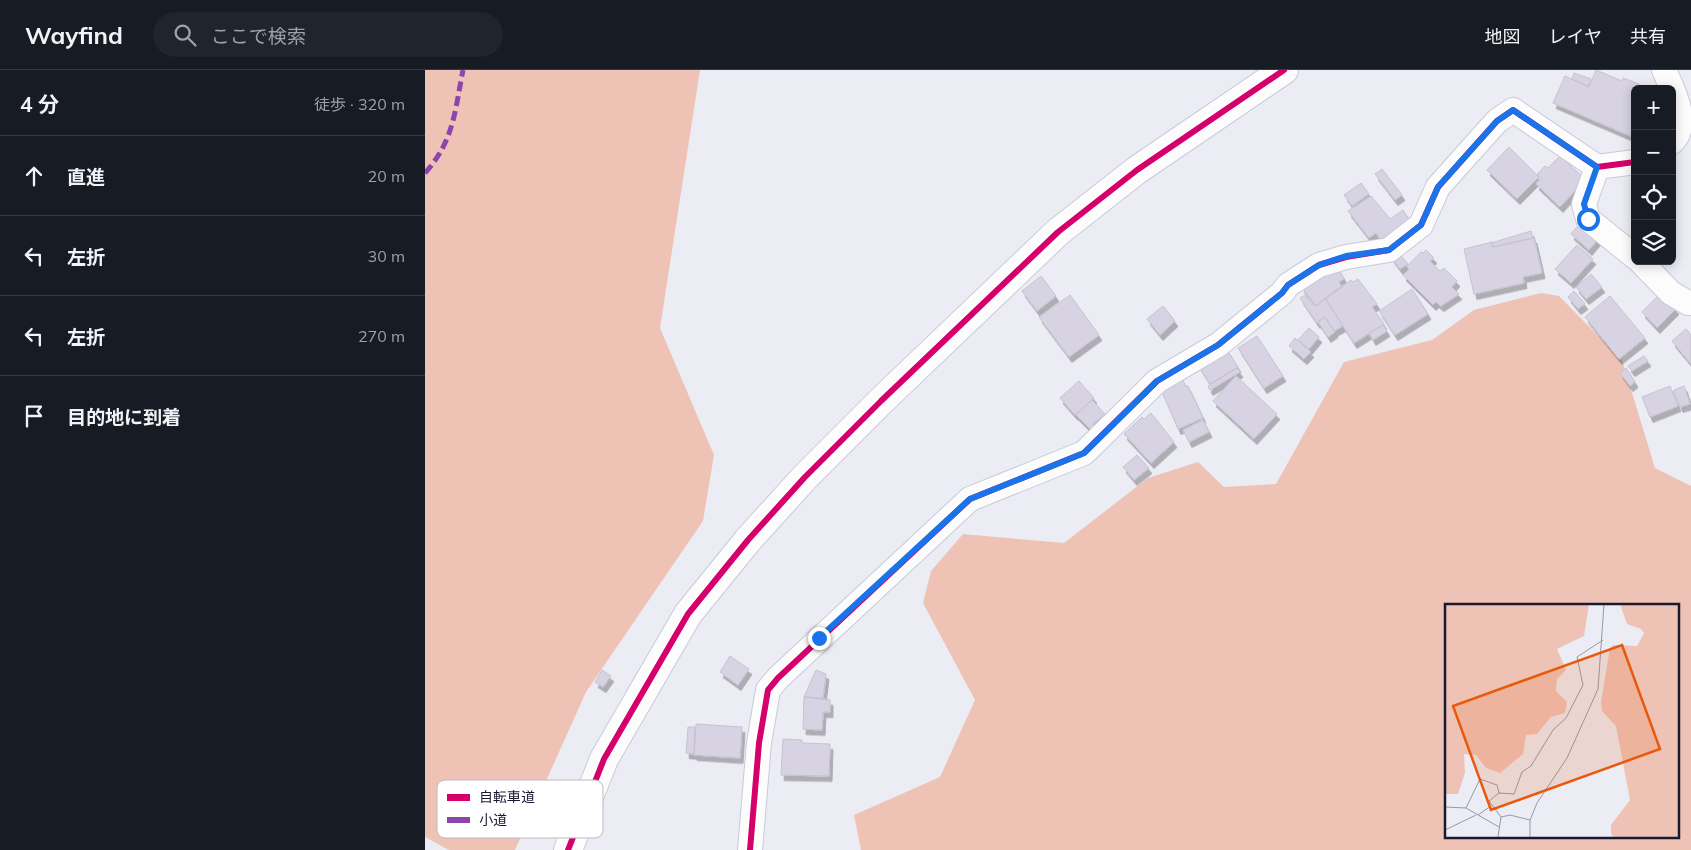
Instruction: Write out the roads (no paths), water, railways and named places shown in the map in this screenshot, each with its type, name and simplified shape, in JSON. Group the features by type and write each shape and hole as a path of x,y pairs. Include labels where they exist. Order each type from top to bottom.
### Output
{"street":[{"path":"596,780 604,759 688,614 748,540 792,491 881,401 1058,232 1137,170 1284,70"},
{"path":"1664,70 1676,97 1683,121 1676,139"},
{"path":"750,850 759,743 768,690 819,638 970,499 1084,453 1157,381 1229,337 1282,293 1288,285 1319,265 1346,256 1389,250 1421,225 1438,187 1497,121 1513,110 1597,167 1631,163"},
{"path":"1597,167 1584,204 1588,219 1631,254"},
{"path":"1644,265 1671,293 1691,303"},
{"path":"568,850 573,838"}]}
